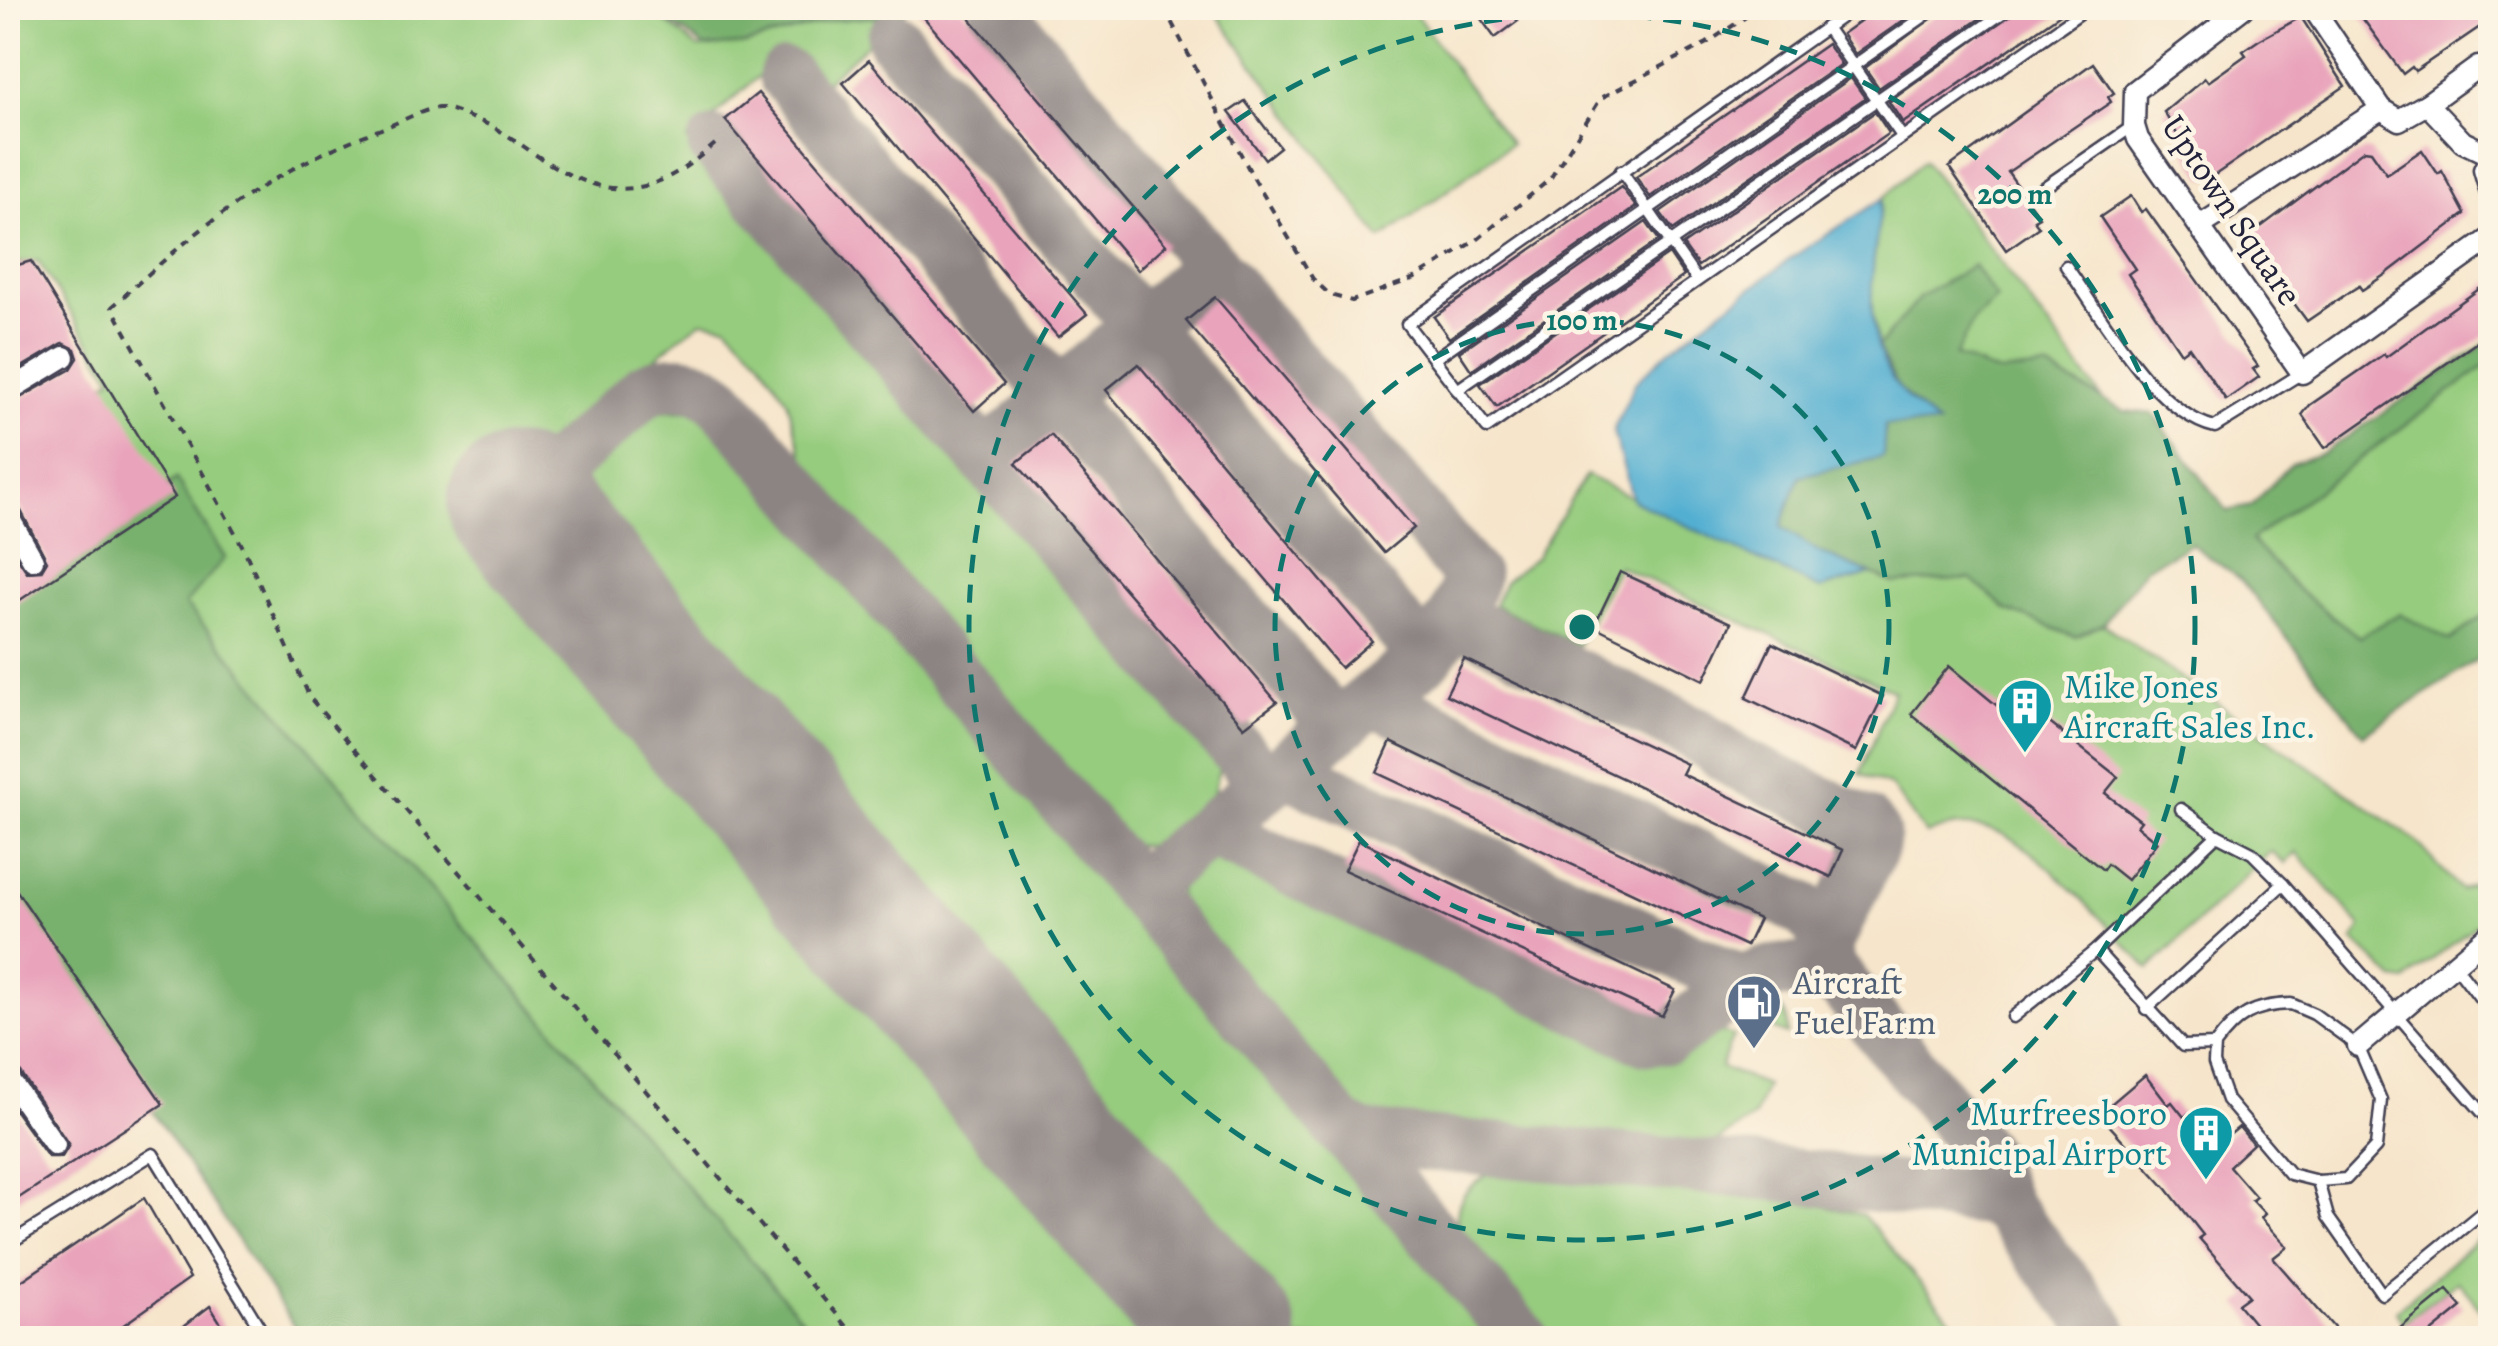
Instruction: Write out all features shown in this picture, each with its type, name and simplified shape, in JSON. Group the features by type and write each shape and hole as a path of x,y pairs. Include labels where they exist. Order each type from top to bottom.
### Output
{"street":[{"name":"Uptown Square","path":"2243,8 2136,91 2134,126 2302,373"},
{"path":"2313,8 2381,109 2398,120 2478,67 2490,72"},
{"path":"2427,104 2463,142 2490,157 2484,170 2490,190"},
{"path":"2200,226 2381,109"},
{"path":"2302,373 2490,239"},
{"path":"8,392 64,357"},
{"path":"8,516 33,560"},
{"path":"2358,1046 2490,934"},
{"path":"8,1078 55,1144"}],"lane":[{"path":"1854,8 1407,324 1486,428 2087,8"},
{"path":"1434,359 1936,8"},
{"path":"1457,390 2010,8"},
{"path":"1826,27 1901,135"},
{"path":"2043,188 2134,126"},
{"path":"1621,170 1697,280"},
{"path":"2066,266 2167,404 2191,421 2215,427 2302,373"},
{"path":"2182,809 2216,836 2252,853 2283,884 2490,1121"},
{"path":"2013,1017 2096,950 2216,836"},
{"path":"2146,1008 2283,884"},
{"path":"2096,950 2184,1046 2215,1044"},
{"path":"2454,964 2490,1012"},
{"path":"2291,1004 2314,1014 2358,1046 2381,1100 2380,1134 2367,1160 2346,1179 2318,1181 2290,1174 2242,1120 2219,1080 2215,1044 2233,1020 2249,1010 2291,1004"},
{"path":"8,1244 153,1154 266,1338"},
{"path":"2318,1181 2328,1217 2382,1294 2490,1206"}],"path":[{"path":"1164,8 1252,177 1313,279 1330,296 1352,300 1414,278 1477,240 1550,179 1573,150 1594,107 1609,92 1707,44 1758,8"},
{"path":"715,144 693,163 652,185 604,191 544,160 492,125 440,107 344,143 253,188 178,246 112,307 244,549 310,698 857,1338"}],"green space":[{"path":"8,8 649,8 698,48 745,44 834,20 900,15 825,82 813,82 787,51 687,140 1221,761 1209,811 1171,838 1147,846 1121,840 1106,829 809,480 787,400 760,359 727,325 702,321 680,337 464,525 1166,1338 818,1338 185,604 177,480 69,555 8,458 8,443 112,378 38,261 8,264"},
{"path":"651,8 907,8 900,15 834,20 745,44 705,47"},
{"path":"1212,8 1411,8 1511,144 1381,239"},
{"path":"1924,160 2102,398 2047,368 2000,376 1954,356 1974,319 1920,297 1878,347 1869,295 1882,199"},
{"path":"1973,265 1997,299 1974,319 1955,356 1999,373 2046,368 2124,411 2153,414 2227,511 2251,506 2291,464 2323,453 2490,341 2490,362 2251,540 2298,590 2359,637 2400,614 2450,640 2490,611 2490,651 2363,735 2241,580 2191,544 2146,568 2103,624 2075,637 2007,610 1971,579 1894,583 1821,553 1780,527 1799,476 1882,457 1885,424 1936,425 1898,387 1878,347 1920,297"},
{"path":"2490,362 2490,611 2450,640 2400,614 2359,637 2298,590 2251,540"},
{"path":"703,411 1498,1338 1287,1338 578,511 582,470 642,412"},
{"path":"1586,475 1820,589 1871,574 1894,583 1972,579 2007,610 2075,637 2103,624 2415,840 2461,890 2490,877 2490,914 2406,981 2394,979 2353,940 2361,926 2297,853 2285,863 2271,851 2149,969 2056,874 2017,842 1972,826 1926,835 1891,786 1860,774 1894,691 1618,566 1578,645 1494,605 1506,580 1536,557"},
{"path":"176,479 225,558 185,604 818,1338 302,1338 8,892 8,598"},
{"path":"1209,859 1235,861 1648,1061 1708,1027 1733,1036 1721,1067 1766,1085 1754,1117 1707,1148 1377,1122 1354,1113 1334,1095 1182,919 1179,892 1187,870"},
{"path":"1747,999 1765,999 1778,1005 1786,1017 1787,1035 1731,1012"},
{"path":"1497,1170 1726,1184 1863,1215 1967,1338 1544,1338 1486,1276 1469,1253 1459,1230 1458,1208 1470,1188"},
{"path":"2482,1235 2490,1242 2490,1321 2458,1281 2403,1322 2396,1311"}],"water":[{"path":"1882,199 1872,296 1877,343 1898,387 1938,425 1885,425 1883,457 1799,476 1781,527 1821,553 1871,574 1820,589 1633,500 1613,431 1635,383 1669,350 1794,256"}],"building":[{"path":"916,8 961,8 1166,245 1138,270"},
{"path":"1473,8 1507,8 1518,21 1495,38"},
{"path":"1878,8 1921,8 1855,54 1842,34"},
{"path":"1945,8 1995,8 1879,88 1865,68"},
{"path":"2019,8 2069,8 1903,123 1889,102"},
{"path":"2355,8 2490,8 2490,20 2415,71 2412,67 2403,74"},
{"path":"2301,17 2345,86 2209,179 2203,178 2164,112 2205,78 2208,82 2246,55 2243,51"},
{"path":"1827,44 1841,64 1650,197 1636,177"},
{"path":"869,60 1087,314 1058,337 843,83"},
{"path":"2093,63 2114,93 2108,97 2111,102 2008,172 2039,217 2034,220 2039,227 2006,250 1949,167"},
{"path":"1851,78 1865,98 1673,230 1660,212"},
{"path":"758,93 1004,384 974,411 725,120"},
{"path":"1245,101 1280,147 1265,159 1229,112"},
{"path":"1875,112 1889,133 1698,266 1683,245"},
{"path":"2364,150 2371,151 2387,174 2422,150 2438,174 2442,171 2465,214 2386,274 2362,290 2359,286 2307,321 2251,245 2255,242 2250,235"},
{"path":"1621,187 1636,207 1449,338 1434,317"},
{"path":"2131,196 2141,212 2146,209 2258,366 2253,369 2259,377 2226,400 2189,347 2181,353 2128,274 2135,269 2100,217"},
{"path":"1646,222 1659,240 1471,370 1459,352"},
{"path":"1669,254 1684,276 1497,407 1480,384"},
{"path":"31,261 175,497 8,608 8,543 27,572 41,571 47,561 20,509 8,502 8,405 71,369 78,358 75,349 63,343 8,375 8,268"},
{"path":"2490,281 2490,333 2325,448 2302,415 2310,405 2384,354 2386,357"},
{"path":"1215,297 1414,528 1384,553 1186,321"},
{"path":"1138,364 1372,641 1341,668 1106,390"},
{"path":"1051,435 1277,702 1244,727 1016,463"},
{"path":"1620,572 1731,623 1704,680 1594,626"},
{"path":"1772,643 1883,696 1856,751 1746,698"},
{"path":"1464,659 1687,764 1682,774 1843,850 1831,877 1446,695"},
{"name":"Mike Jones Aircraft Sales Inc.","path":"1949,666 2029,732 2042,717 2118,777 2105,793 2141,821 2137,826 2157,842 2127,880 2107,864 2103,870 1911,714"},
{"path":"1391,742 1759,919 1746,946 1377,773"},
{"path":"1359,840 1675,990 1662,1016 1344,870"},
{"path":"8,878 163,1104 8,1205 8,1101 48,1157 62,1157 69,1145 19,1070 8,1064"},
{"name":"Murfreesboro Municipal Airport","path":"2145,1075 2168,1105 2172,1102 2184,1117 2188,1114 2214,1148 2239,1127 2253,1144 2229,1166 2256,1197 2252,1200 2265,1214 2261,1218 2287,1247 2273,1258 2343,1338 2266,1338 2238,1304 2249,1296 2199,1238 2203,1235 2167,1189 2099,1114"},
{"path":"144,1198 190,1278 105,1338 8,1338 8,1290"},
{"path":"2447,1290 2462,1307 2424,1338 2388,1338"},
{"path":"210,1306 230,1338 168,1338"}],"taxiway":[{"path":"996,8 1472,577 1455,618"},
{"path":"894,39 1426,657"},
{"path":"786,76 1337,728"},
{"path":"715,144 1266,784"},
{"path":"988,456 1212,265"},
{"path":"516,504 645,390 666,383 685,383 721,401 1521,1338"},
{"path":"1285,769 1744,984 1767,974 1793,970 1819,974 1842,984 1828,966 1826,944 1871,847 1873,834 1866,824 1739,764 1696,734 1455,618 1426,657 1373,698"},
{"path":"1137,889 1373,698 1803,909 1820,925 1826,944"},
{"path":"1211,830 1645,1038 1668,1037 1744,984"},
{"path":"1842,984 1983,1154 2005,1208"},
{"path":"1339,1126 1361,1138 1770,1173 1989,1199 2005,1208 2097,1324 2103,1338"}],"runway":[{"path":"516,504 1229,1338"}],"place":[{"name":"Mike Jones Aircraft Sales Inc.","path":"2025,755"},
{"name":"Aircraft Fuel Farm","path":"1754,1051"},
{"name":"Murfreesboro Municipal Airport","path":"2206,1182"}]}
